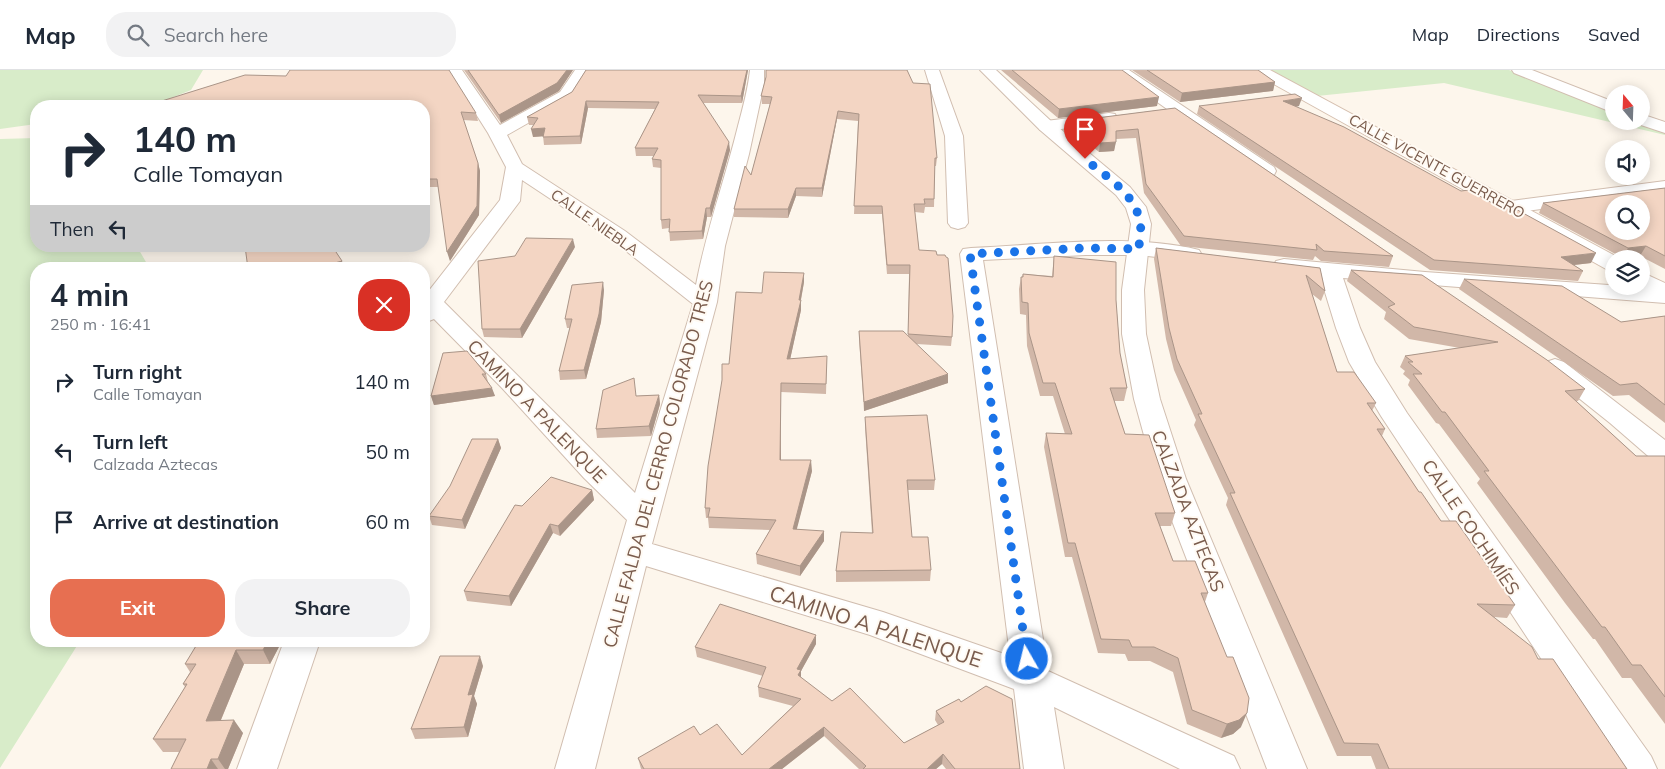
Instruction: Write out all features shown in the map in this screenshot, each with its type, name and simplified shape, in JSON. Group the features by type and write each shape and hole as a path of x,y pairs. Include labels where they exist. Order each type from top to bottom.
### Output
{"street":[{"name":"CALLE NIEBLA","path":"455,70 497,133 515,167 618,235 705,302"},
{"path":"497,133 566,95 582,70"},
{"name":"CALLE FALDA DEL CERRO COLORADO TRES","path":"575,769 643,518 705,302 714,246 740,154 756,84 757,70"},
{"path":"932,70 954,136 958,223"},
{"name":"CALZADA AZTECAS","path":"987,70 1046,126 1123,191 1136,207 1141,224 1133,290 1134,334 1147,398 1172,479 1287,769"},
{"path":"1119,70 1188,108 1285,183"},
{"name":"CALLE VICENTE GUERRERO","path":"1259,70 1605,259"},
{"path":"1519,70 1605,104"},
{"path":"1274,98 1303,94"},
{"path":"1150,113 1188,108"},
{"path":"1046,126 1122,117"},
{"path":"1650,122 1665,128"},
{"path":"430,305 510,201 515,167"},
{"path":"1511,206 1665,187"},
{"path":"1044,769 1029,679 970,254 1086,248 1139,249 1215,258"},
{"path":"1392,256 1457,300"},
{"path":"1263,264 1330,272 1665,296"},
{"name":"CALLE COCHIMÍES","path":"1330,272 1348,328 1362,362 1395,416 1638,769"},
{"path":"1650,284 1665,292"},
{"name":"CAMINO A PALENQUE","path":"430,312 511,382 594,471 643,518"},
{"path":"1535,354 1620,417 1665,455"},
{"name":"CAMINO A PALENQUE","path":"634,551 918,637 1029,679 1220,769"},
{"path":"257,769 300,647"}],"green space":[{"path":"0,70 203,70 191,90 166,100 30,100 30,125 0,129"},
{"path":"1269,70 1509,70 1605,107 1605,121 1444,83 1317,96"},
{"path":"1650,125 1665,131 1665,135 1644,130 1650,130"},
{"path":"30,138 30,252 140,252 146,262 30,262 30,647 76,647 0,768 0,139"}],"building":[{"path":"290,70 449,70 476,113 461,112 478,163 477,206 447,252 437,179 430,179 430,100 165,100 245,75 286,76"},
{"path":"468,70 567,70 557,83 499,115"},
{"path":"586,70 747,70 741,96 698,95 729,142 710,208 706,208 702,231 669,232 670,219 661,220 661,160 652,159 658,148 635,148 659,102 586,101 580,136 543,137 545,128 531,129 538,118 527,117 572,92"},
{"path":"766,70 907,70 913,83 930,84 937,158 935,158 934,199 924,199 925,204 914,204 919,250 936,251 937,255 945,255 948,258 953,316 952,337 908,334 910,265 887,265 882,206 854,206 859,114 838,111 822,188 796,188 788,209 734,209 745,166 751,175 772,97 761,96"},
{"path":"1012,70 1122,70 1159,97 1059,109"},
{"path":"1147,70 1258,70 1275,82 1182,93"},
{"path":"1295,94 1302,98 1283,101 1344,127 1461,191 1469,190 1501,208 1512,207 1596,253 1561,257 1583,271 1434,260 1199,106"},
{"path":"1175,108 1393,256 1324,251 1316,244 1317,250 1184,236 1146,184 1138,129 1116,131 1116,142 1100,143 1073,121"},
{"path":"1665,188 1665,256 1646,246 1628,248 1613,240 1650,240 1650,195 1608,195"},
{"path":"1605,195 1605,236 1543,203"},
{"path":"526,238 573,239 520,329 482,329 478,261 515,256"},
{"path":"1156,248 1320,268 1325,291 1306,275 1337,372 1354,372 1376,403 1367,403 1385,429 1377,429 1419,492 1421,492 1441,521 1456,521 1515,605 1477,604 1532,647 1538,659 1553,659 1627,769 1389,769 1378,744 1344,743 1230,493 1235,493 1198,414 1202,414 1177,359 1169,328"},
{"path":"246,252 336,252 342,261 338,262 247,262"},
{"path":"1054,256 1116,262 1116,300 1120,353 1127,388 1110,388 1125,434 1149,435 1175,513 1155,513 1173,561 1195,561 1208,593 1201,593 1227,657 1233,657 1249,698 1247,713 1239,720 1227,724 1192,710 1178,658 1154,647 1132,647 1129,640 1101,639 1075,543 1068,543 1046,433 1072,434 1055,383 1043,383 1029,333 1028,303 1022,302 1021,277 1023,277 1023,274 1053,277"},
{"path":"1351,270 1422,275 1547,360 1585,389 1565,391 1636,456 1665,456 1665,697 1641,665 1632,665 1605,627 1602,627 1484,471 1489,471 1445,412 1442,412 1413,374 1422,374 1408,362 1413,362 1405,356 1498,342 1414,327 1388,307 1395,304"},
{"path":"764,272 804,273 799,300 801,300 787,359 827,356 826,384 781,383 780,460 811,460 793,529 824,531 800,566 756,554 776,520 708,517 710,508 705,508 708,466 722,380 722,364 729,364 736,292 762,293"},
{"path":"1464,279 1562,286 1621,322 1665,316 1665,405 1637,383 1620,385"},
{"path":"603,282 599,314 584,370 559,371 572,319 565,319 572,285"},
{"path":"859,331 903,331 948,374 864,402"},
{"path":"467,351 486,374 482,374 492,388 431,396 443,353"},
{"path":"634,378 636,396 659,395 649,426 596,429 603,390"},
{"path":"927,415 935,480 907,480 912,537 928,537 931,570 836,571 841,532 873,533 865,417"},
{"path":"472,439 498,439 462,520 430,516 450,486"},
{"path":"551,477 592,490 558,526 550,524 509,596 464,591 515,505 522,506"},
{"path":"720,604 816,635 797,669 801,670 798,675 832,701 850,688 904,743 944,722 936,711 959,699 961,702 986,686 1012,699 1020,769 955,769 943,754 927,769 863,769 866,766 824,727 769,769 644,769 638,758 694,726 700,735 717,724 742,755 801,699 758,687 766,667 695,647"},
{"path":"195,647 265,647 263,650 236,650 206,721 234,720 218,759 211,759 207,769 171,769 186,739 153,739 187,684 183,684 196,664 185,664"},
{"path":"440,656 480,656 468,695 473,694 464,727 411,729"}],"route":[{"path":"1027,659 970,254 1086,248 1139,249 1141,224 1136,207 1123,191 1085,159"}]}
